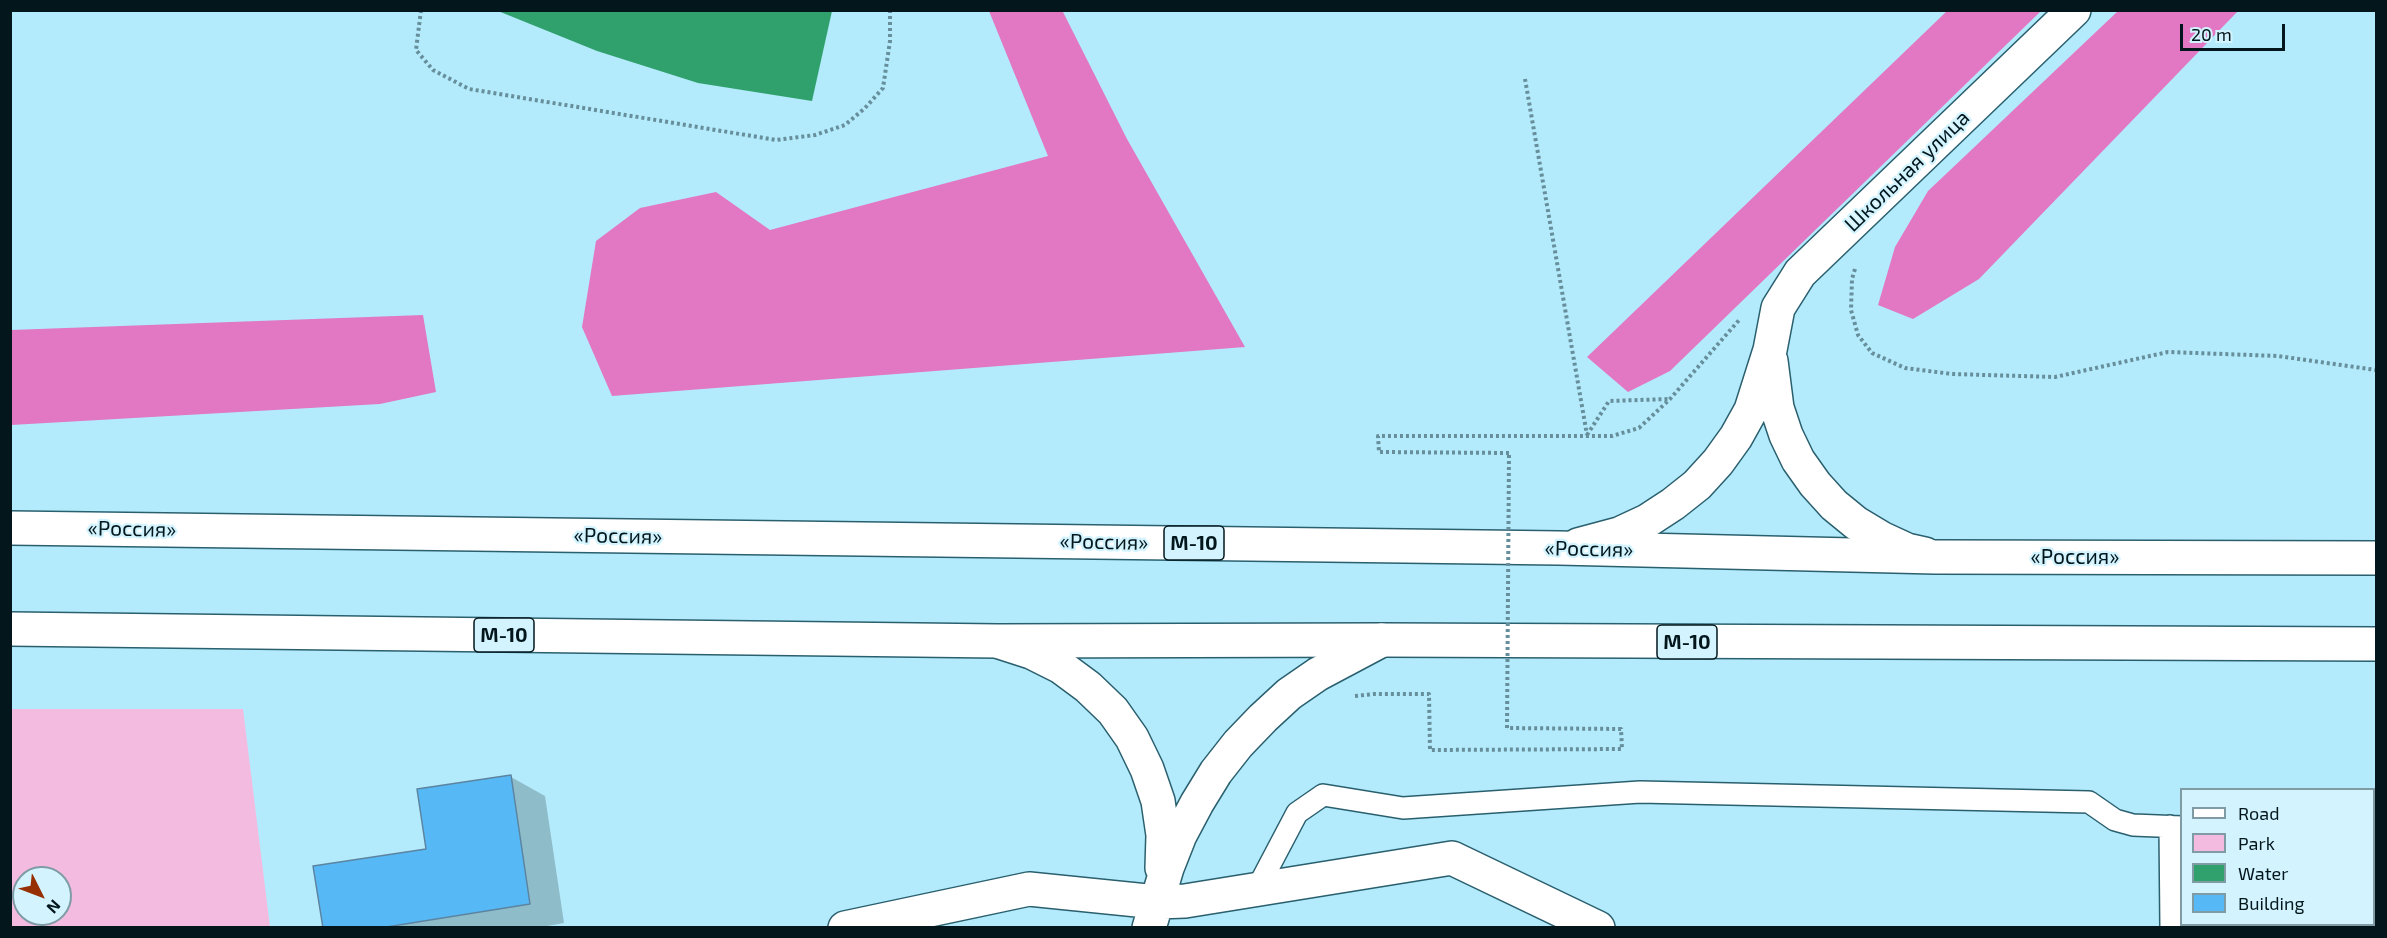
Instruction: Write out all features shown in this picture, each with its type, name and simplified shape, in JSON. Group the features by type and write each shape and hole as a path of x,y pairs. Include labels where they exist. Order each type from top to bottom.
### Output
{"main road":[{"name":"Школьная улица","path":"1770,351 1778,308 1800,273 2074,10"},
{"path":"1559,548 1590,543 1638,525 1673,504 1697,484 1718,462 1736,437 1751,410 1770,351"},
{"path":"1770,351 1777,408 1794,452 1815,484 1841,511 1881,538 1907,550 1935,557"},
{"name":"«Россия»","path":"10,528 1559,548 1935,557 2376,558"},
{"name":"М-10","path":"10,628 998,641 1382,640 2376,644"},
{"path":"1153,915 1172,857 1197,803 1216,772 1238,744 1289,694 1318,674 1382,640"},
{"path":"998,641 1031,652 1061,667 1079,680 1113,711 1132,738 1147,769 1160,812 1163,835 1162,869 1153,915"},
{"path":"845,927 1029,889 1153,915 1185,901 1452,858 1598,927"}],"lane":[{"path":"1257,889 1297,813 1323,795 1403,808 1641,792 2089,802 2115,820 2133,825 2176,827 2171,927"}],"path":[{"path":"422,10 416,50 433,70 470,88 776,141 815,135 845,125 866,108 883,88 890,41 890,10"},
{"path":"1526,79 1587,435"},
{"path":"1856,268 1852,279 1851,310 1858,335 1872,353 1905,368 1952,374 2055,377 2168,352 2278,356 2376,370"},
{"path":"1587,435 1609,401 1670,399"},
{"path":"1352,696 1429,694 1430,750 1622,749 1621,729 1507,729 1509,453 1379,452 1378,436 1612,436"}],"green space":[{"path":"10,709 243,709 270,927 11,927"}],"shaded area":[{"path":"1062,10 1127,139 1245,347 612,396 582,327 596,241 640,208 716,192 770,230 1048,156 989,11"},
{"path":"1947,11 2041,11 1670,371 1628,392 1587,357"},
{"path":"2118,11 2238,11 1979,279 1913,319 1878,305 1895,247 1928,191"},
{"path":"423,315 436,392 380,404 11,425 11,330"}],"water":[{"path":"832,10 812,101 698,83 597,51 498,11"}],"building":[{"path":"511,775 530,904 380,928 323,928 313,866 426,849 417,789"}]}
